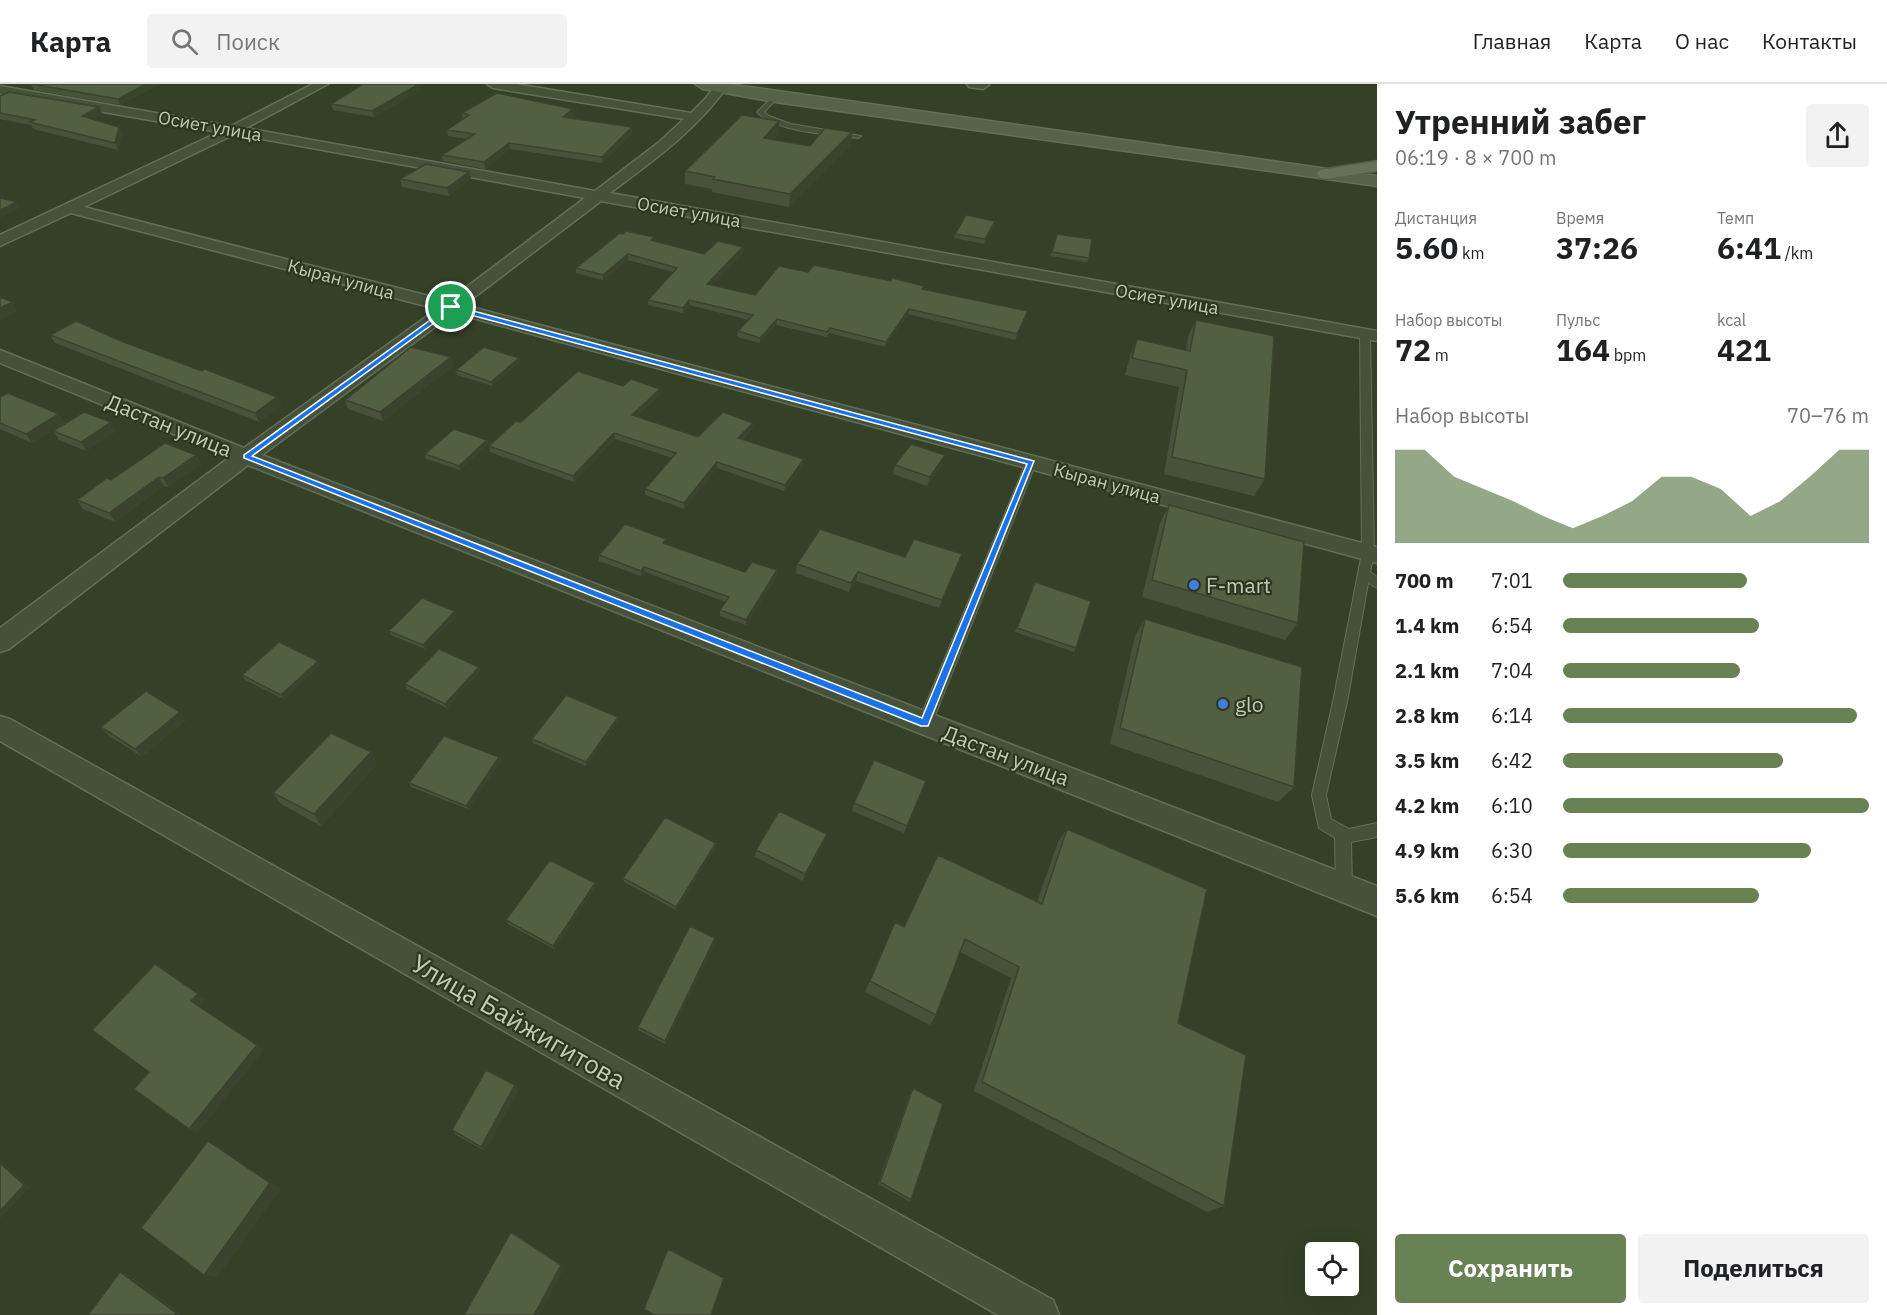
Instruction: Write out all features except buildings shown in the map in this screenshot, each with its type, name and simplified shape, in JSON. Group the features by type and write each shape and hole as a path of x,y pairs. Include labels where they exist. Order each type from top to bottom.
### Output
{"main road":[{"path":"1326,174 1377,166"}],"street":[{"path":"0,241 233,130 322,84"},
{"path":"493,84 694,117"},
{"path":"0,642 246,456 451,307 663,146 694,117 716,85 775,97 1377,181"},
{"name":"Осиет улица","path":"0,90 1371,335"},
{"name":"Кыран улица","path":"71,208 451,307 1372,554"},
{"name":"Дастан улица","path":"0,356 246,456 1377,901"},
{"name":"Улица Байжигитова","path":"0,727 1038,1315"}],"lane":[{"path":"775,97 760,112 765,118 778,123 858,136"},
{"path":"1371,335 1372,554 1364,573 1340,702 1319,795 1324,823 1343,836 1361,836 1377,830"},
{"path":"925,723 1031,463"},
{"path":"1364,573 1377,584"},
{"path":"1343,836 1344,888"}],"place":[{"name":"F-mart","path":"1194,585"},
{"name":"glo","path":"1223,704"}],"route":[{"path":"451,307 1031,463 925,723 246,456 451,307"}]}
